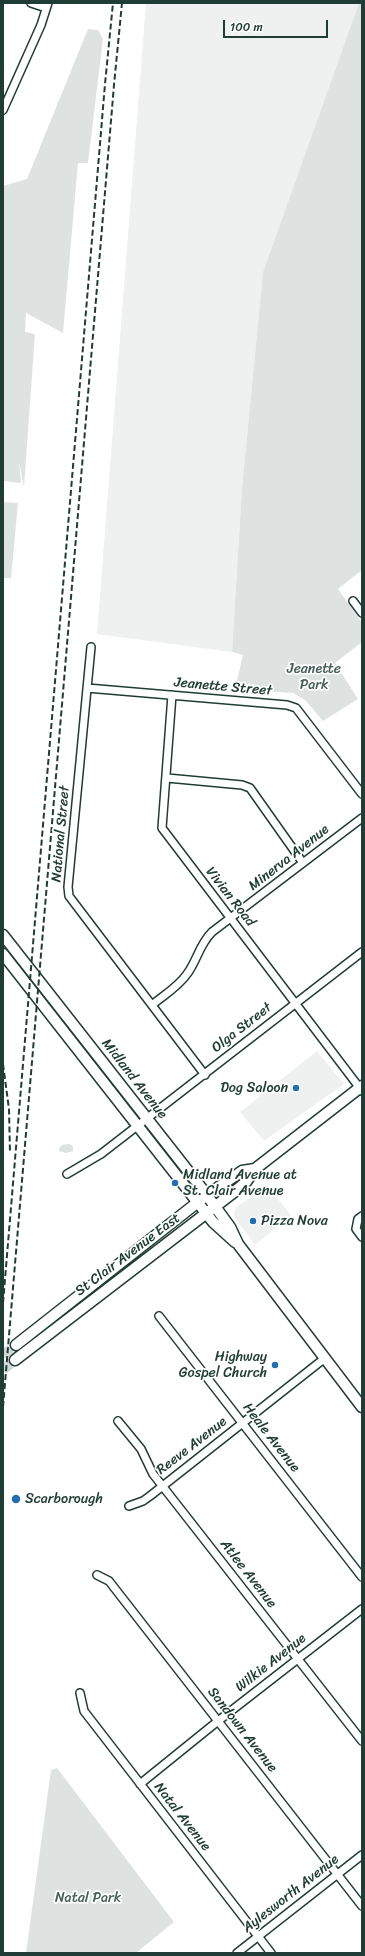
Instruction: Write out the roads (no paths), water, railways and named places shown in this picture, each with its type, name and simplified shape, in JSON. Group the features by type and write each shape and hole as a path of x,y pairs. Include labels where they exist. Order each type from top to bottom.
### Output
{"main road":[{"name":"Midland Avenue","path":"3,934 207,1195 230,1227 238,1244"},
{"name":"Midland Avenue","path":"3,954 139,1125 213,1222 238,1244 362,1407"},
{"name":"St Clair Avenue East","path":"15,1360 246,1182 254,1169 361,1089"},
{"name":"St Clair Avenue East","path":"16,1345 198,1201 242,1171 254,1169"}],"street":[{"path":"3,110 41,25 47,5 31,3"},
{"path":"353,601 362,613"},
{"name":"National Street","path":"91,647 68,887 69,896 205,1074"},
{"name":"Jeanette Street","path":"87,688 287,705 296,708 362,794"},
{"name":"Vivian Road","path":"172,695 167,778 162,828 361,1089"},
{"path":"167,778 242,785 250,788 303,863"},
{"name":"Minerva Avenue","path":"152,1005 178,986 187,974 203,942 230,919 362,818"},
{"name":"Olga Street","path":"67,1174 101,1154 362,952"},
{"path":"362,1216 358,1219 356,1229 362,1237"},
{"name":"Heale Avenue","path":"159,1316 362,1577"},
{"name":"Reeve Avenue","path":"129,1506 143,1501 163,1486 325,1358"},
{"name":"Atlee Avenue","path":"118,1421 142,1449 149,1467 163,1486 362,1741"},
{"name":"Sandown Avenue","path":"97,1574 109,1581 362,1906"},
{"name":"Wilkie Avenue","path":"140,1784 362,1609"},
{"name":"Natal Avenue","path":"80,1693 84,1711 271,1953"},
{"name":"Aylesworth Avenue","path":"237,1953 362,1855"}],"tunnel":[{"path":"3,1355 16,1345"},
{"path":"3,1370 15,1360"}],"railway":[{"path":"3,1303 113,3"},
{"path":"3,1407 122,3"},
{"path":"3,1064 9,1109 10,1153"}],"place":[{"name":"Dog Saloon","path":"296,1088"},
{"name":"Midland Avenue at St. Clair Avenue","path":"175,1183"},
{"name":"Pizza Nova","path":"253,1221"},
{"name":"Highway Gospel Church","path":"275,1365"},
{"name":"Scarborough","path":"16,1499"}],"park label":[{"name":"Jeanette Park","path":"314,678"},
{"name":"Natal Park","path":"88,1898"}]}
